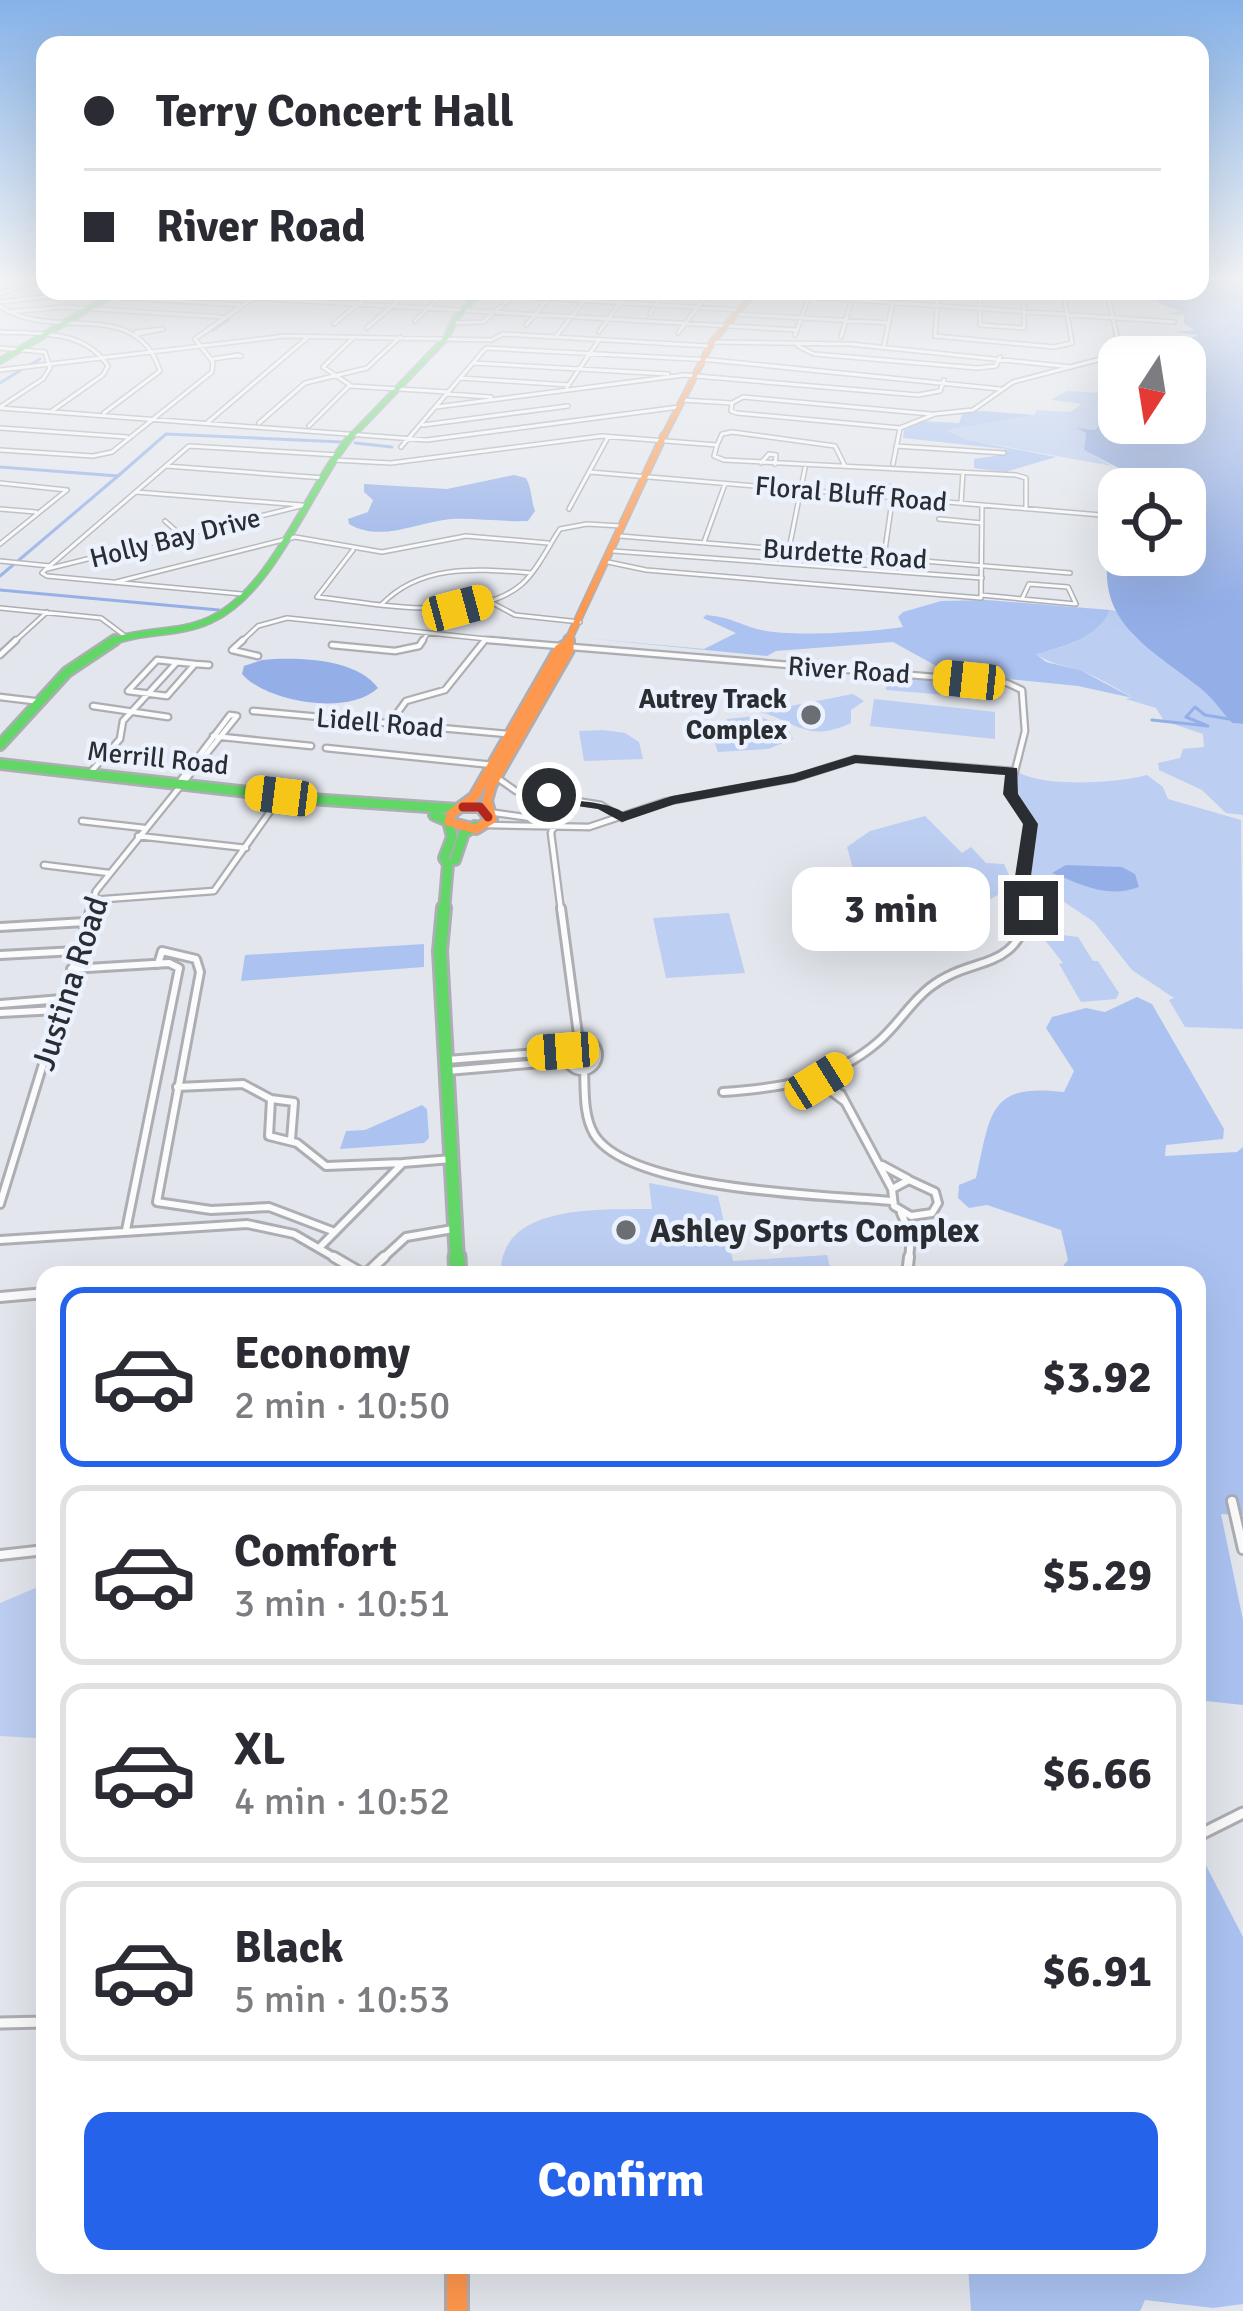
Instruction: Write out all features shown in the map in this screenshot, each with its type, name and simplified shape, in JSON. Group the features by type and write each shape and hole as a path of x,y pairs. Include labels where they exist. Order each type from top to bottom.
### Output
{"main road":[{"path":"0,746 97,648 125,636 204,623 228,610 289,538 292,521 335,457 399,388"},
{"path":"452,862 444,858 466,817 617,557 622,531 685,388"},
{"path":"458,1266 440,910 466,817 487,801 507,734 539,691"},
{"name":"Merrill Road","path":"0,764 466,817"},
{"name":"Merrill Road","path":"310,799 466,817"},
{"path":"457,2311 458,2274"}],"street":[{"path":"0,407 29,388"},
{"path":"51,411 85,388"},
{"path":"102,415 137,388"},
{"path":"0,450 103,456 192,388"},
{"path":"208,422 249,388"},
{"path":"257,425 299,388"},
{"path":"307,428 348,388"},
{"path":"395,388 507,398"},
{"path":"401,447 451,388"},
{"path":"436,406 590,388"},
{"path":"831,388 918,395 941,388"},
{"path":"993,388 1000,389"},
{"path":"0,407 439,439 681,404 732,403 743,397 935,414 974,410 1004,388"},
{"path":"732,403 730,411 737,413 900,428 935,414"},
{"path":"420,425 568,406"},
{"path":"0,428 130,437"},
{"path":"893,466 900,428"},
{"path":"845,466 835,446 819,440 732,432 722,434 717,445 716,458 761,463 805,466 845,466 893,466 1025,478 1026,509"},
{"path":"569,509 608,437"},
{"path":"242,593 42,573 192,445 392,464 608,437 717,445"},
{"path":"896,446 1004,453"},
{"path":"761,463 765,455 773,454 775,464"},
{"path":"164,466 324,478"},
{"path":"790,550 805,466"},
{"name":"Floral Bluff Road","path":"590,472 1098,515"},
{"path":"961,503 963,472"},
{"path":"0,483 67,490 2,540"},
{"path":"704,543 724,484"},
{"path":"878,496 880,486 894,488 884,557"},
{"path":"134,492 305,506"},
{"path":"981,597 982,505"},
{"name":"Holly Bay Drive","path":"0,561 48,568 305,506"},
{"path":"0,509 39,513"},
{"path":"939,519 982,523"},
{"path":"165,521 182,536"},
{"name":"Burdette Road","path":"548,543 567,526 704,543 1070,573"},
{"path":"116,582 289,538 353,550 394,551 466,536 548,543 516,589 448,610 320,599 317,594 353,550"},
{"path":"617,557 760,560 982,578"},
{"path":"617,557 755,579 1076,604 1068,587 1028,584 1022,599"},
{"path":"755,579 760,560"},
{"path":"804,583 808,563"},
{"path":"381,605 394,589 457,571 531,573"},
{"path":"487,600 515,615 580,622"},
{"path":"0,608 101,618 125,636"},
{"path":"0,655 46,612"},
{"path":"258,656 232,650 258,626 279,618 567,644"},
{"path":"332,644 401,651 419,646 428,632"},
{"path":"390,723 406,701 445,691 485,640"},
{"name":"River Road","path":"567,644 1010,684 1023,691 1025,712 1022,751 1012,771"},
{"path":"195,664 167,696 128,691 157,660 209,665"},
{"path":"89,774 120,739 121,725 177,662"},
{"path":"0,698 42,702"},
{"path":"93,706 168,716"},
{"name":"Lidell Road","path":"253,712 507,734"},
{"path":"230,715 237,716 221,737 179,784 230,715"},
{"path":"213,736 310,746"},
{"path":"326,748 495,773 516,791 601,805 622,818"},
{"path":"466,817 554,828 589,827 672,800 795,778 855,759 1012,771 1010,794 1030,824 1022,883 1031,908 1012,951 992,965 930,986 896,1026 819,1081 723,1092"},
{"name":"Justina Road","path":"0,1204 92,900 179,784"},
{"path":"92,900 214,891 281,796"},
{"path":"552,799 579,1042"},
{"path":"466,817 531,818 554,828"},
{"path":"82,821 246,848"},
{"path":"44,865 110,873"},
{"path":"0,928 85,922"},
{"path":"0,955 76,951"},
{"path":"158,964 162,951 170,951 189,955 200,965 158,1202 212,1210 269,1207 335,1232"},
{"path":"71,969 175,964 180,973 126,1230"},
{"path":"0,1008 62,999"},
{"path":"0,1008 58,1010"},
{"path":"579,1042 591,1043 601,1053 595,1065 584,1069 564,1061 447,1065 563,1051 579,1042"},
{"path":"563,1051 564,1061"},
{"path":"516,1055 518,1065"},
{"path":"584,1069 588,1123 596,1138 621,1160 727,1186 891,1201"},
{"path":"819,1081 844,1101 892,1189 891,1201 911,1236"},
{"path":"178,1087 243,1084 272,1099 294,1102 291,1141"},
{"path":"272,1099 266,1132 274,1139 291,1141 326,1166 452,1159"},
{"path":"320,1247 403,1163"},
{"path":"879,1164 930,1186 938,1197 936,1209 911,1236 909,1266"},
{"path":"892,1189 909,1180"},
{"path":"898,1210 925,1216"},
{"path":"0,1240 247,1224 294,1234 351,1266"},
{"path":"375,1266 406,1237 456,1228"},
{"path":"0,1297 36,1295"},
{"path":"1232,1501 1243,1549"},
{"path":"0,1555 36,1551"},
{"path":"1206,1832 1243,1813"},
{"path":"0,2023 36,2022"}],"shaded area":[{"path":"1206,388 1243,388 1243,724 1232,723 1205,692 1131,632 1110,597 1107,576 1206,576 1206,468 1119,468 1084,450 1086,433 1076,428 1098,427 1098,444 1206,444"},
{"path":"1067,391 1098,393 1098,429 1077,429 1086,433 1084,450 1112,466 968,440 946,429 1034,415 1037,410 1070,412 1082,404 1051,400"},
{"path":"963,412 1034,415 947,430 968,440 1056,457 1005,472 974,468 974,459 1001,455 1005,449 903,438 904,430 921,421 959,423"},
{"path":"514,475 526,478 529,486 535,511 528,521 451,519 386,532 349,524 348,519 368,512 373,500 364,492 364,484 447,489"},
{"path":"941,601 1110,610 1088,635 1036,654 1046,662 1080,670 1133,698 1078,686 949,673 893,642 776,651 767,656 584,638 704,649 736,633 703,618 706,615 774,632 852,632 903,627 898,617 903,612"},
{"path":"1110,610 1117,611 1133,635 1211,697 1232,723 1243,724 1243,815 1226,813 1202,790 1159,770 1158,763 1180,758 1183,749 1204,747 1203,734 1164,721 1156,708 1126,699 1132,697 1035,653 1078,640 1097,628"},
{"path":"262,660 341,665 378,688 347,702 287,698 253,684 242,674 244,666"},
{"path":"887,675 980,684 983,698 886,690"},
{"name":"Autrey Track Complex","path":"853,694 864,701 851,710 851,723 836,729 804,729 760,712"},
{"path":"874,699 995,712 995,739 870,726"},
{"path":"757,716 786,726 793,739 768,749 718,752 710,729 726,727 727,719"},
{"path":"579,731 625,733 639,742 643,759 584,761"},
{"path":"1017,771 1061,782 1147,775 1163,787 1168,799 1241,820 1243,1029 1185,1027 1169,1000 1174,998 1132,970 1094,922 1027,877 1035,824 1013,790"},
{"path":"925,816 962,853 971,847 986,863 1004,864 1010,877 1003,892 989,900 979,893 951,898 945,889 908,893 917,900 912,901 914,905 886,910 853,869 847,847 870,831"},
{"path":"1066,865 1122,867 1135,874 1139,887 1105,891 1052,873"},
{"path":"729,913 745,973 666,978 653,918"},
{"path":"1055,927 1065,931 1062,935 1078,937 1119,993 1116,999 1081,1002 1059,964 1063,963 1044,939"},
{"path":"424,944 424,967 241,981 245,955"},
{"path":"1137,997 1152,1004 1224,1129 1223,1139 1166,1145 1165,1156 1237,1152 1243,1147 1243,1515 1221,1514 1243,1620 1243,1705 1206,1701 1206,1266 1063,1266 1068,1260 1061,1230 987,1205 969,1208 958,1198 959,1185 976,1178 997,1107 1020,1092 1064,1092 1074,1071 1046,1028 1052,1017 1086,1008 1105,1012"},
{"path":"422,1105 427,1109 429,1138 424,1143 340,1149 346,1131 365,1130"},
{"name":"Ashley Sports Complex","path":"649,1183 718,1196 733,1261 827,1255 830,1266 502,1266 505,1251 517,1234 535,1222 582,1211 652,1209"},
{"path":"36,1588 36,1738 0,1736 0,1603"},
{"path":"1206,1865 1243,1937 1243,2304 1213,2308 1145,2300 1140,2311 971,2311 969,2274 1206,2274"}],"waterway":[{"path":"118,476 166,434 342,442"},
{"path":"355,443 392,447"},
{"path":"0,467 118,476"},
{"path":"19,560 118,476"},
{"path":"0,576 13,565"},
{"path":"0,590 219,610"},
{"path":"1152,720 1208,726 1186,717 1195,707 1205,715 1229,719"}],"traffic: fast":[{"path":"0,745 52,686 98,648 129,636 202,624 228,609 273,557 346,443 396,388"},
{"path":"0,764 310,799 458,809"},
{"path":"434,815 448,821 452,837 444,858 448,864 440,951 458,1266"},
{"path":"455,860 464,833 475,826"}],"traffic: slow":[{"path":"456,824 476,829 492,819 487,801 491,786 569,650 567,644 686,388"},
{"path":"449,822 451,814 474,797 559,649 567,644"},
{"path":"457,2274 457,2311"}],"traffic: jam":[{"path":"463,807 480,807 488,817"}],"place":[{"name":"Autrey Track Complex","path":"811,715"},
{"name":"Ashley Sports Complex","path":"626,1230"}],"route":[{"path":"549,795 549,801 558,798 601,805 622,818 672,800 795,778 855,759 1012,771 1010,794 1030,824 1022,883 1031,908"}]}
